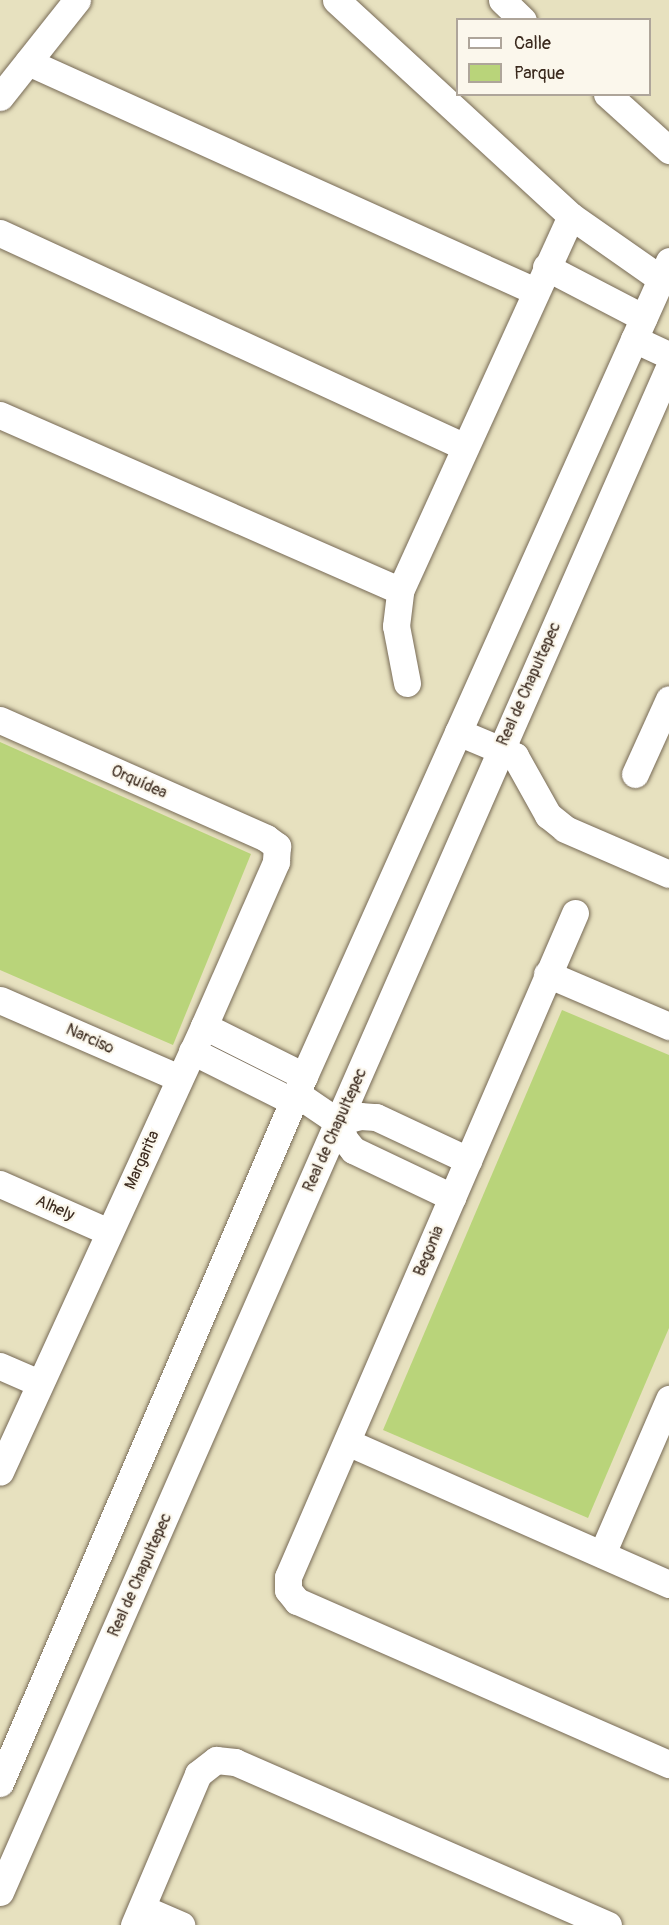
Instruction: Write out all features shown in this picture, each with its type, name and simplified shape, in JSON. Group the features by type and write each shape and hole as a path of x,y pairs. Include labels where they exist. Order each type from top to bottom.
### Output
{"street":[{"path":"0,97 76,0"},
{"path":"0,1783 298,1091 665,270 572,216 336,0"},
{"path":"502,0 521,18"},
{"path":"28,62 541,279 639,328 669,356"},
{"path":"609,96 669,150"},
{"path":"407,683 396,626 400,591 541,279 572,216"},
{"path":"0,233 465,447"},
{"name":"Real de Chapultepec","path":"0,1892 501,750 661,405 669,367"},
{"path":"615,382 661,405"},
{"path":"0,415 400,591"},
{"path":"635,774 667,710"},
{"name":"Orquídea","path":"0,720 266,838 277,846"},
{"path":"458,732 514,756 548,815 566,829 669,874"},
{"name":"Margarita","path":"0,1473 39,1383 204,1026 276,862 277,846"},
{"name":"Begonia","path":"575,913 288,1577 288,1590 297,1601 669,1764"},
{"path":"547,974 669,1026"},
{"name":"Narciso","path":"0,1000 179,1078"},
{"path":"204,1026 298,1091 338,1122 345,1140 353,1150 452,1197"},
{"path":"192,1052 298,1091"},
{"path":"338,1122 360,1116 376,1116 468,1160"},
{"name":"Alhely","path":"0,1184 109,1232"},
{"path":"0,1366 39,1383"},
{"path":"602,1554 669,1399"},
{"path":"347,1442 669,1584"},
{"path":"181,1925 138,1916 198,1774 216,1760 235,1762 608,1925"}],"green space":[{"path":"0,742 251,854 173,1045 0,970"},
{"path":"562,1010 669,1055 669,1328 588,1518 383,1430"}]}
